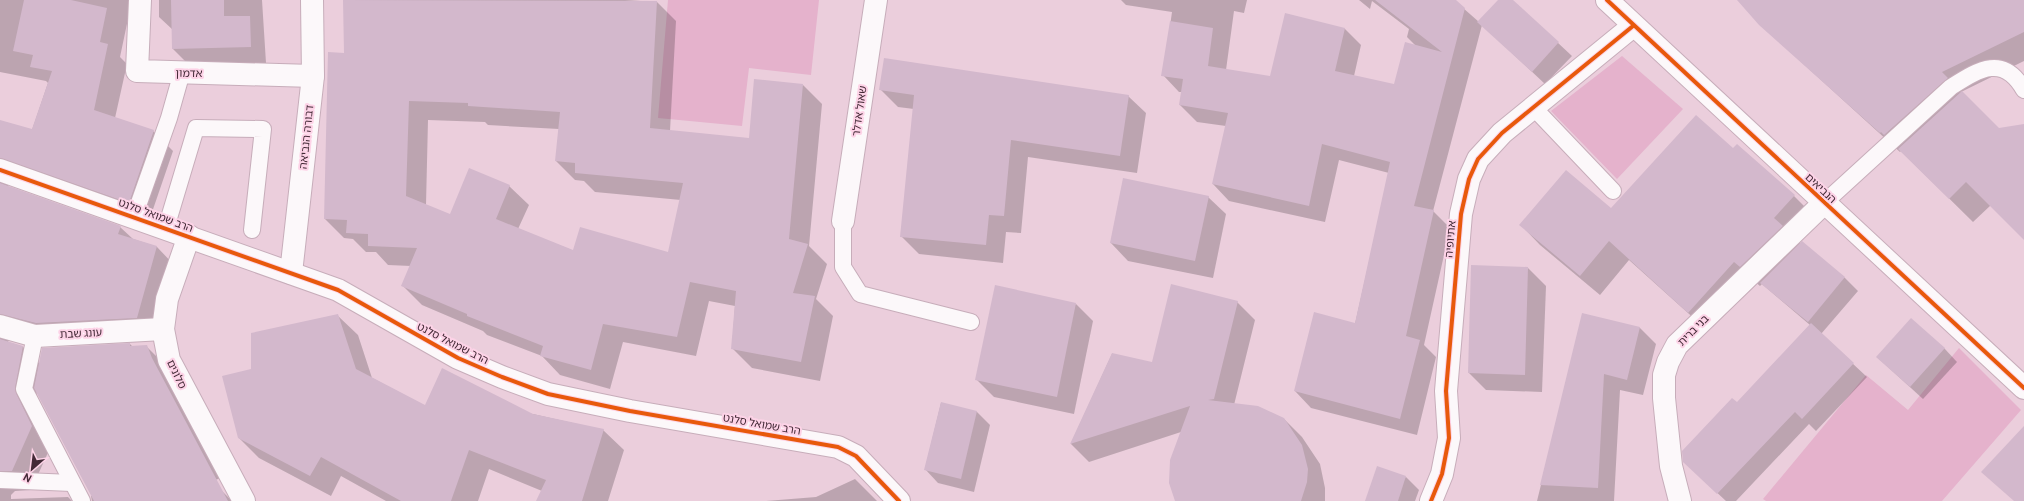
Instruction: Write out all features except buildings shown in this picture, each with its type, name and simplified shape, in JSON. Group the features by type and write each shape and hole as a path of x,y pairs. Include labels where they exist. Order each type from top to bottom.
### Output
{"street":[{"name":"אדמון","path":"140,0 137,72 313,76"},
{"name":"דבורה הנביאה","path":"290,273 313,76 312,0"},
{"name":"שאול אדלר","path":"843,222 876,0"},
{"name":"הנביאים","path":"1607,0 1633,26 2024,388"},
{"name":"אתיופיה","path":"1430,501 1442,474 1449,438 1446,391 1461,214 1469,179 1478,159 1502,133 1533,106 1633,26"},
{"name":"הרב שמואל סלנט","path":"0,170 338,290 458,358 502,377 548,394 630,411 838,447 856,456 899,501"},
{"name":"בני ברית","path":"1680,501 1671,466 1664,398 1664,376 1668,362 1677,345 1824,203"},
{"name":"סלונים","path":"189,236 168,299 163,329 169,360 244,501"},
{"name":"עונג שבת","path":"0,326 35,336 163,329"}],"lane":[{"path":"1824,203 1951,87 1965,79 1988,67 2000,68 2010,73 2024,90"},
{"path":"134,217 169,118 182,72"},
{"path":"1533,106 1613,191"},
{"path":"166,228 196,128 263,129 252,230"},
{"path":"843,222 843,267 860,294 971,322"},
{"path":"35,336 24,388 82,501"},
{"path":"0,480 72,483"}],"shaded area":[{"path":"668,0 819,0 811,75 749,68 742,126 658,118"},
{"path":"1622,56 1683,109 1617,179 1551,111"},
{"path":"1959,348 2021,410 1942,501 1766,501 1763,499 1866,375 1908,410"}],"cycle path":[{"path":"1607,0 2024,388"},
{"path":"1431,501 1442,474 1449,438 1446,391 1461,214 1469,179 1478,159 1502,133 1633,26"},
{"path":"0,170 338,290 458,358 502,377 548,394 630,411 838,447 856,456 899,501"}]}
